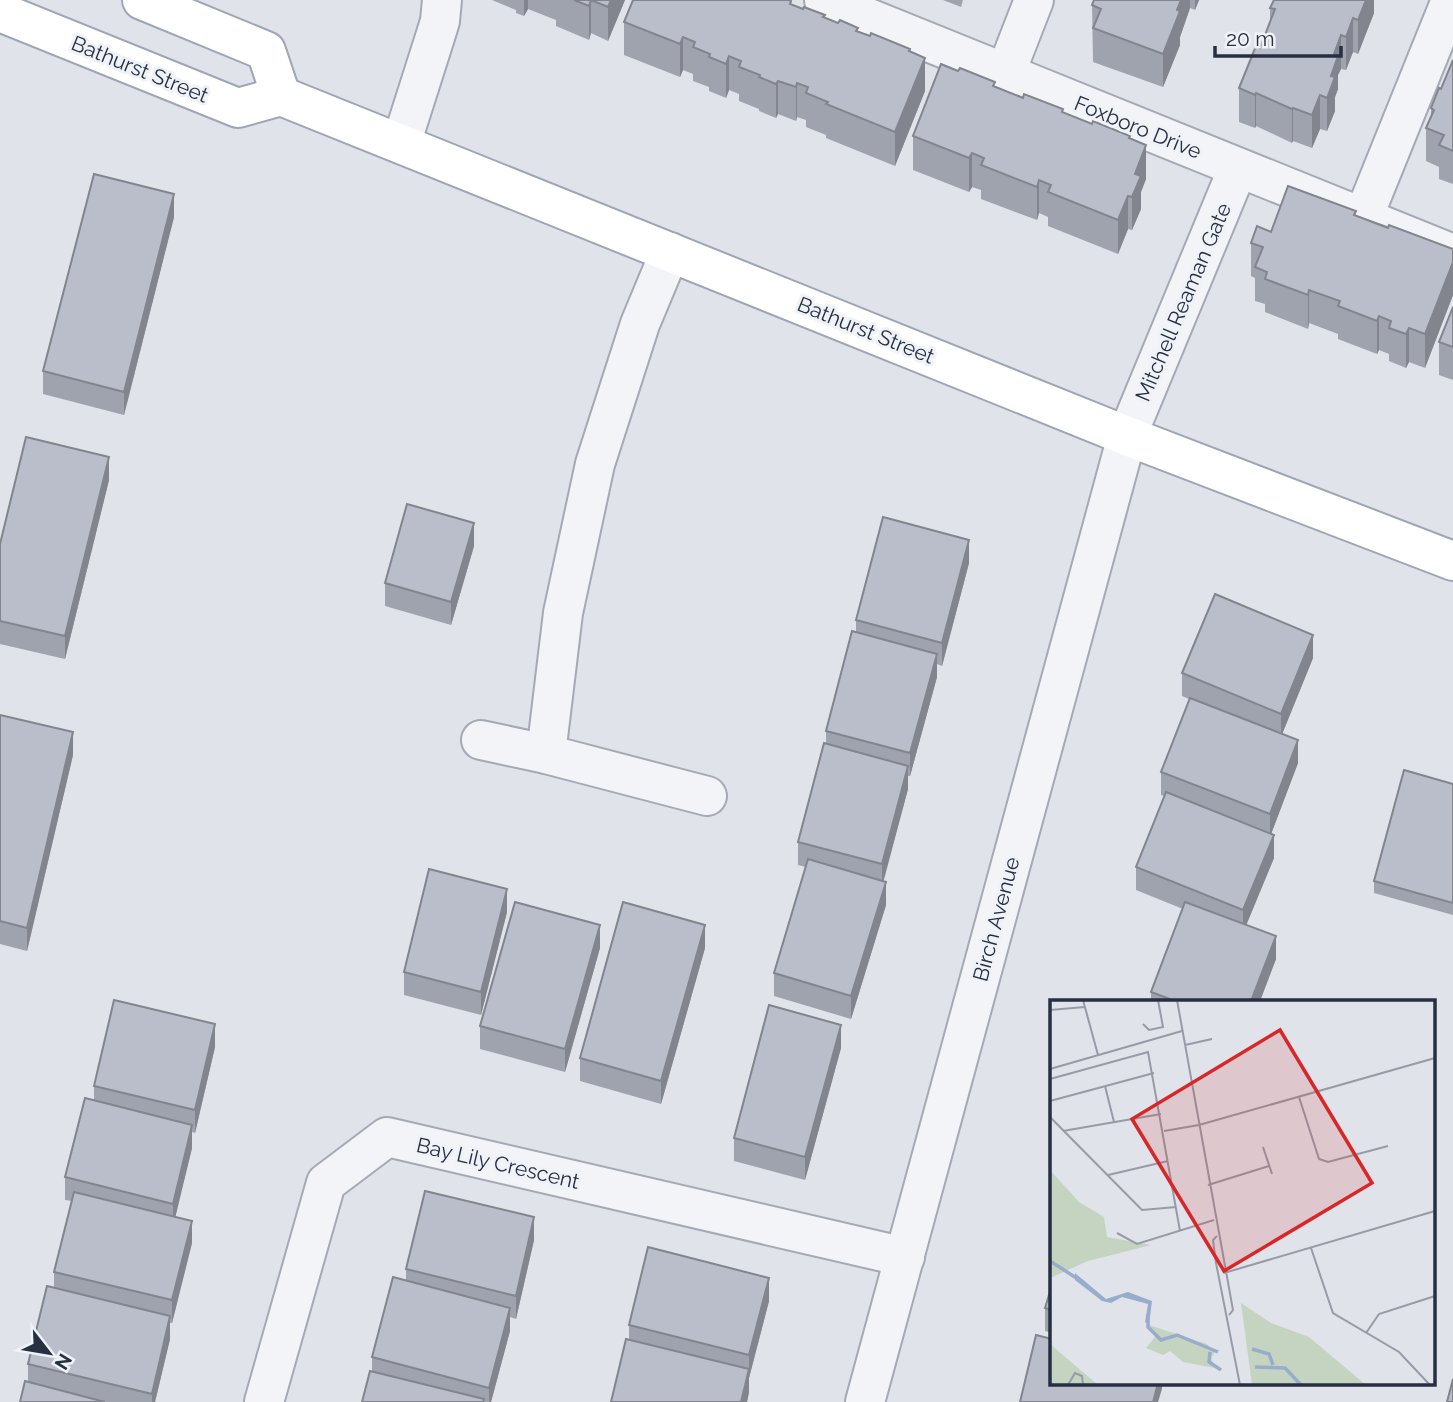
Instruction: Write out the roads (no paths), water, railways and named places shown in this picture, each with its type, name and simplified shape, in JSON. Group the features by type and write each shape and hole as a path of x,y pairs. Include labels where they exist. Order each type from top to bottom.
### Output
{"main road":[{"path":"142,0 266,51 281,96"},
{"name":"Bathurst Street","path":"0,12 238,108 281,96 1127,436 1453,561"}],"street":[{"path":"401,144 440,21 442,0"},
{"name":"Foxboro Drive","path":"824,0 1453,254"},
{"path":"1006,72 1034,0"},
{"path":"1363,218 1451,0"},
{"name":"Mitchell Reaman Gate","path":"1127,436 1238,168"},
{"path":"546,754 563,613 595,464 640,324 670,252"},
{"name":"Birch Avenue","path":"865,1402 1127,436"},
{"path":"481,740 546,754 706,796"},
{"name":"Bay Lily Crescent","path":"264,1402 327,1183 387,1137 905,1257"}]}
